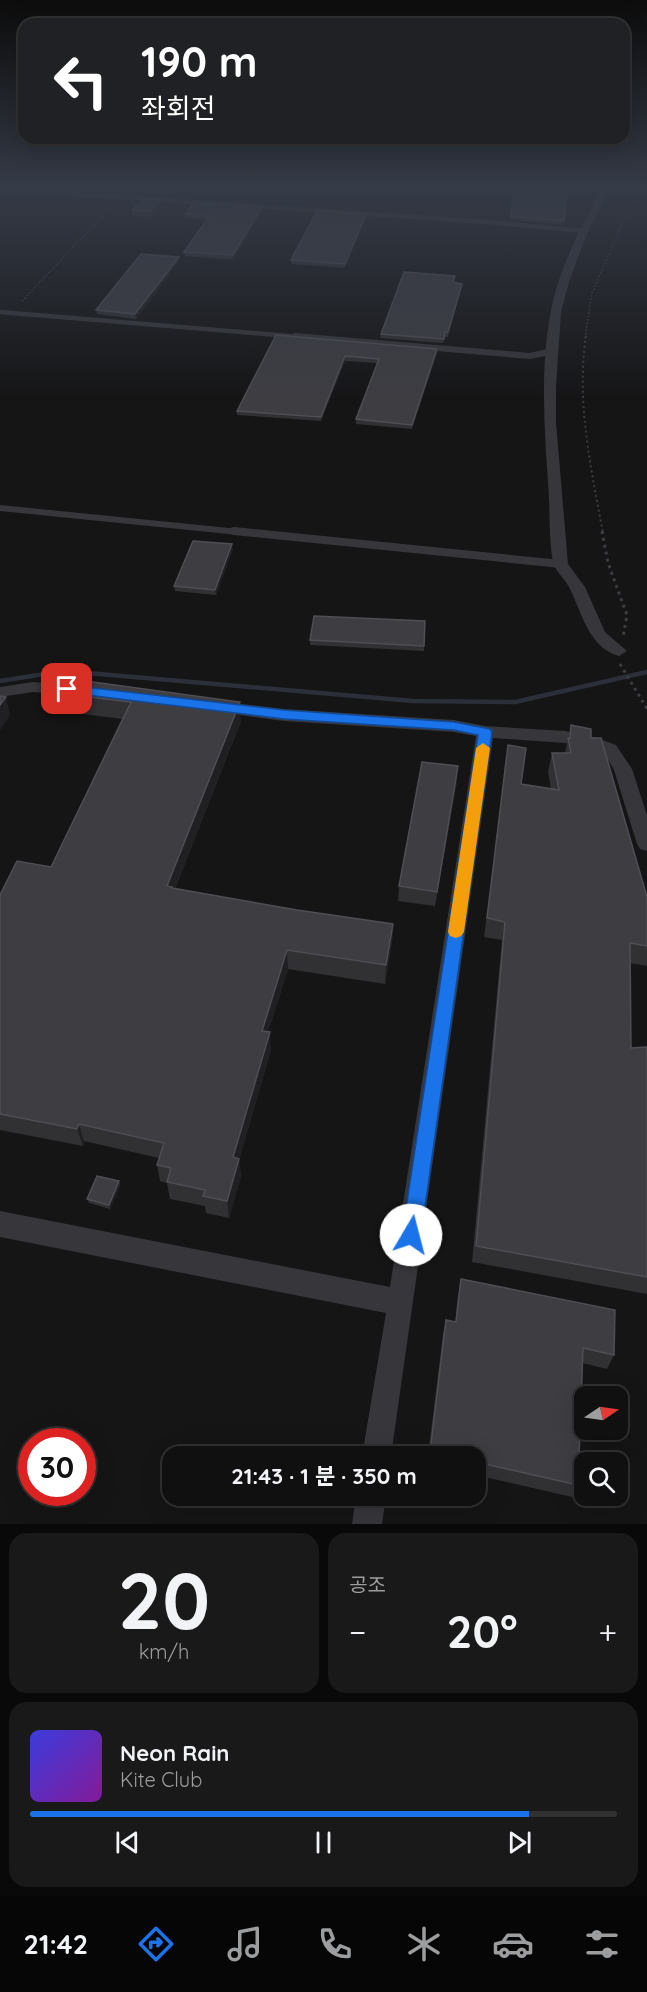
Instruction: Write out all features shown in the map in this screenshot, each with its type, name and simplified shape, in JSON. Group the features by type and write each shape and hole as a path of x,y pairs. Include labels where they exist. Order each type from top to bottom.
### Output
{"street":[{"path":"573,257 556,312 552,351 550,422 561,564 577,587 598,634 619,651"},
{"path":"0,692 33,687 107,693"},
{"path":"201,705 284,715 454,726 485,732 565,737 591,742 610,749 623,769 647,844"},
{"path":"379,1446 485,732"},
{"path":"0,1224 401,1303"},
{"path":"367,1524 370,1506"}],"lane":[{"path":"0,312 530,356 552,351"},
{"path":"0,508 561,564"}],"path":[{"path":"11,312 63,257"},
{"path":"608,257 592,293 581,368 588,453 608,563 627,615 619,651 619,663 647,709"}],"building":[{"path":"138,257 179,257 135,314 96,310"},
{"path":"293,257 348,257 345,264 291,260"},
{"path":"404,272 455,276 453,282 462,284 444,339 381,334"},
{"path":"276,335 437,349 412,425 356,419 379,359 345,356 321,417 237,411"},
{"path":"193,541 232,544 215,590 174,586"},
{"path":"314,616 425,621 424,646 310,640"},
{"path":"71,679 240,702 167,886 297,910 393,924 386,965 287,950 262,1031 270,1032 233,1157 239,1159 227,1201 203,1196 205,1190 167,1182 171,1168 157,1165 164,1143 79,1124 77,1129 0,1114 0,895 17,861 51,867 131,702 63,694"},
{"path":"0,696 6,697 0,705"},
{"path":"571,725 591,729 591,738 601,738 647,897 647,946 630,943 631,1048 647,1047 647,1277 476,1246 505,922 487,918 508,745 526,748 521,784 559,790 552,753 571,753 568,738 570,738"},
{"path":"422,762 458,766 437,892 399,886"},
{"path":"97,1176 119,1181 109,1205 87,1199"},
{"path":"461,1279 615,1310 614,1355 583,1348 582,1386 574,1386 574,1440 580,1440 579,1452 574,1452 574,1484 486,1464 486,1446 431,1446 446,1320 456,1322"}],"waterway":[{"path":"0,681 64,671 413,701 515,702 647,672"}],"slow traffic":[{"path":"456,932 483,748"}],"route":[{"path":"67,689 284,715 454,726 485,732 411,1235"}]}
